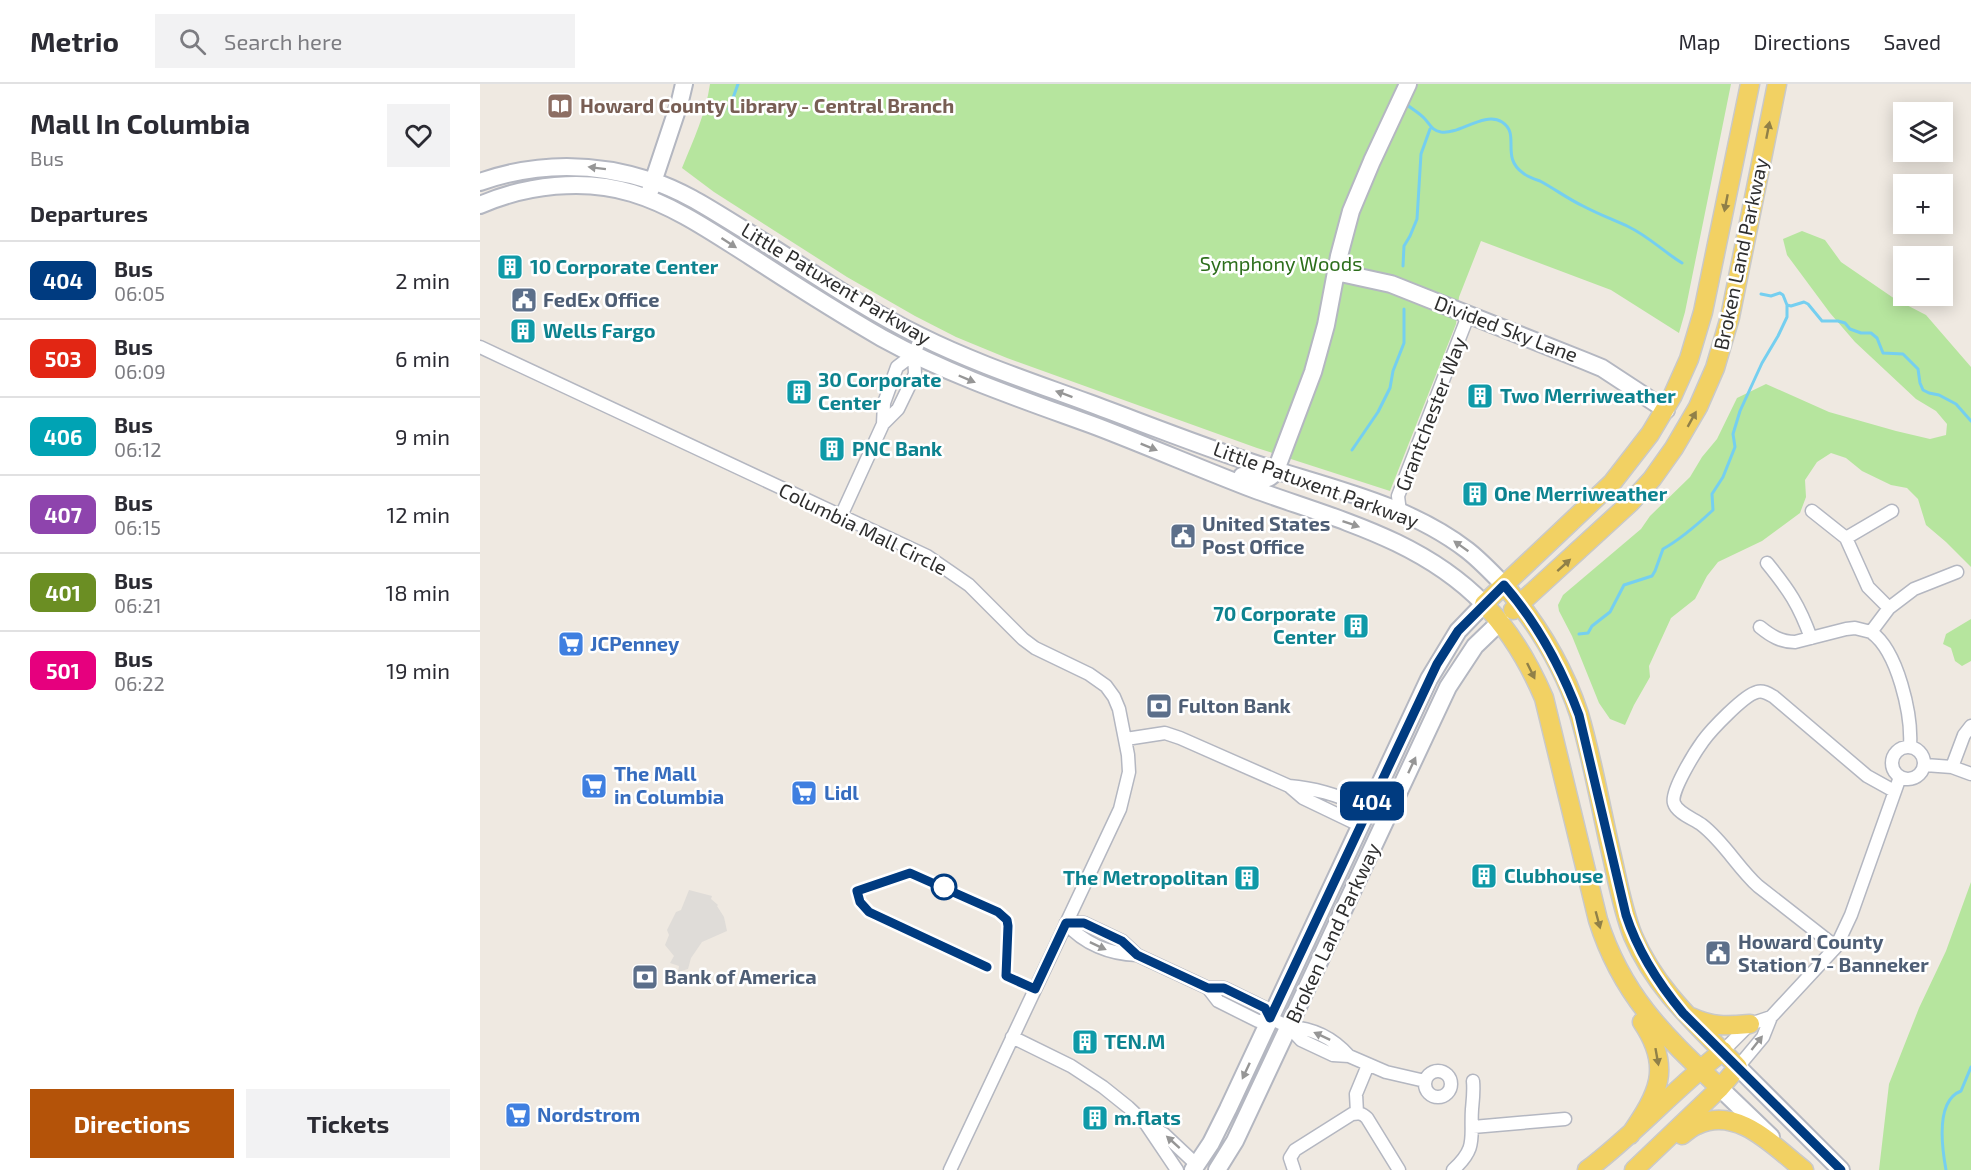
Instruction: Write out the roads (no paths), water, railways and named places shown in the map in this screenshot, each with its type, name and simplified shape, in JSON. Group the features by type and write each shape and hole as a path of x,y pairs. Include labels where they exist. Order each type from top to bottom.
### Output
{"main road":[{"path":"648,198 684,84"},
{"path":"1200,468 1266,480 1273,477 1313,372 1355,202 1408,84"},
{"name":"Broken Land Parkway","path":"1197,1168 1228,1109 1437,664 1458,631 1484,604 1612,483 1666,410 1682,378 1698,333 1750,84"},
{"name":"Broken Land Parkway","path":"1217,1170 1236,1141 1448,687 1475,646 1631,502 1652,479 1698,408 1728,329 1777,84"},
{"name":"Little Patuxent Parkway","path":"480,181 530,169 570,166 600,167 654,181 672,188 722,216 853,298 921,337 992,368 1210,447 1400,512 1444,534 1468,551 1521,604 1555,657 1579,715 1616,875 1633,936 1648,965 1683,1013 1841,1170"},
{"name":"Little Patuxent Parkway","path":"485,203 532,189 577,185 628,191 648,198 712,232 844,316 914,354 982,386 1082,421 1280,499 1401,543 1448,573 1501,621 1532,670 1544,698 1598,920 1607,948 1622,978 1641,1007 1662,1032 1804,1170"},
{"name":"Divided Sky Lane","path":"1336,272 1391,284 1585,360 1666,410"},
{"path":"1082,421 1099,416 1104,408"},
{"path":"1098,428 1124,424 1210,447"},
{"path":"1280,499 1288,489 1301,486 1348,494"},
{"path":"1607,948 1618,982 1653,1041 1659,1060 1656,1094 1630,1135"},
{"path":"1683,1013 1706,1024 1719,1026 1750,1024"},
{"path":"1587,1170 1630,1135 1700,1069 1723,1051"},
{"path":"1634,1170 1720,1088 1738,1067"},
{"path":"1655,1152 1698,1124 1727,1120 1751,1128 1804,1170"}],"street":[{"path":"480,181 485,203"},
{"name":"Grantchester Way","path":"1400,512 1398,496 1468,316"},
{"path":"841,516 883,424 898,409 915,374 914,354 921,337"},
{"name":"Columbia Mall Circle","path":"480,347 927,556 969,585 1023,639 1035,648 1079,668 1106,686 1114,697 1126,739 1129,772 1120,809 950,1170"},
{"path":"883,424 884,403 897,367 914,354"},
{"path":"1845,538 1892,511"},
{"path":"1812,512 1845,538 1868,587 1889,608"},
{"path":"1767,563 1788,588 1800,608 1811,638"},
{"path":"1871,632 1889,608 1914,589 1957,572"},
{"path":"1760,627 1776,638 1788,642 1846,628 1871,632 1886,646 1895,665 1908,711 1910,746"},
{"path":"1836,946 1758,886 1711,833 1677,808 1673,800 1676,789 1706,737 1746,698 1762,692 1774,697 1875,781 1894,791"},
{"path":"1952,767 1964,735 1971,726"},
{"path":"1126,739 1165,734 1180,738 1289,786 1303,798 1353,822 1365,816 1360,805 1334,794 1289,786"},
{"path":"1910,746 1921,752 1925,765 1917,777 1906,779 1900,777 1893,769 1893,757 1899,749 1910,746"},
{"path":"1925,765 1952,767 1971,774"},
{"path":"1738,1067 1763,1037 1772,1017 1836,946 1851,915 1900,777"},
{"path":"1066,923 1077,936 1116,954 1137,955 1208,988 1218,1001 1258,1021 1270,1018 1289,1027 1305,1028 1337,1043 1349,1056 1369,1065 1425,1081"},
{"path":"1723,1051 1750,1024 1772,1017"},
{"path":"1012,1037 1071,1066 1095,1081 1128,1107 1146,1124 1177,1170"},
{"path":"1359,1113 1353,1089 1369,1065"},
{"path":"1359,1113 1369,1065"},
{"path":"1453,1170 1470,1147 1473,1127 1472,1109 1475,1099 1473,1081"},
{"path":"1294,1170 1290,1158 1295,1150 1352,1114 1359,1113 1367,1118 1399,1170"},
{"path":"1473,1127 1565,1119"},
{"path":"1146,1124 1164,1134 1197,1168"}],"waterway":[{"path":"729,109 738,84"},
{"path":"1406,104 1433,128 1441,132 1456,130 1487,119 1502,122 1510,133 1513,160 1516,167 1523,173 1577,203 1636,231 1682,263"},
{"path":"1403,266 1404,246 1417,219 1421,154 1430,129"},
{"path":"1761,294 1771,296 1780,293 1787,305 1804,302 1808,304 1822,321 1838,321 1845,323 1850,329 1861,333 1871,333 1877,338 1883,353 1903,354 1918,369 1923,390 1956,404 1971,421"},
{"path":"1579,634 1588,633 1592,626 1610,612 1624,585 1652,576 1663,549 1683,536 1713,510 1712,494 1723,477 1735,447 1733,434 1740,411 1787,317 1787,305"},
{"path":"1352,450 1378,412 1390,388 1393,371 1404,343 1404,309"},
{"path":"1946,1170 1942,1138 1944,1115 1947,1104 1961,1091 1971,1067"}],"place":[{"name":"Howard County Library - Central Branch","path":"560,106"},
{"name":"10 Corporate Center","path":"510,267"},
{"name":"FedEx Office","path":"524,300"},
{"name":"Wells Fargo","path":"523,331"},
{"name":"30 Corporate Center","path":"799,392"},
{"name":"Two Merriweather","path":"1480,396"},
{"name":"PNC Bank","path":"832,449"},
{"name":"One Merriweather","path":"1475,494"},
{"name":"United States Post Office","path":"1183,536"},
{"name":"70 Corporate Center","path":"1356,626"},
{"name":"JCPenney","path":"571,644"},
{"name":"Fulton Bank","path":"1159,706"},
{"name":"The Mall in Columbia","path":"594,786"},
{"name":"Lidl","path":"804,793"},
{"name":"Clubhouse","path":"1484,876"},
{"name":"The Metropolitan","path":"1247,878"},
{"name":"Howard County Station 7 - Banneker","path":"1718,953"},
{"name":"Bank of America","path":"645,977"},
{"name":"TEN.M","path":"1085,1042"},
{"name":"Nordstrom","path":"518,1115"},
{"name":"m.flats","path":"1095,1118"}],"park label":[{"name":"Symphony Woods","path":"1281,264"}]}
